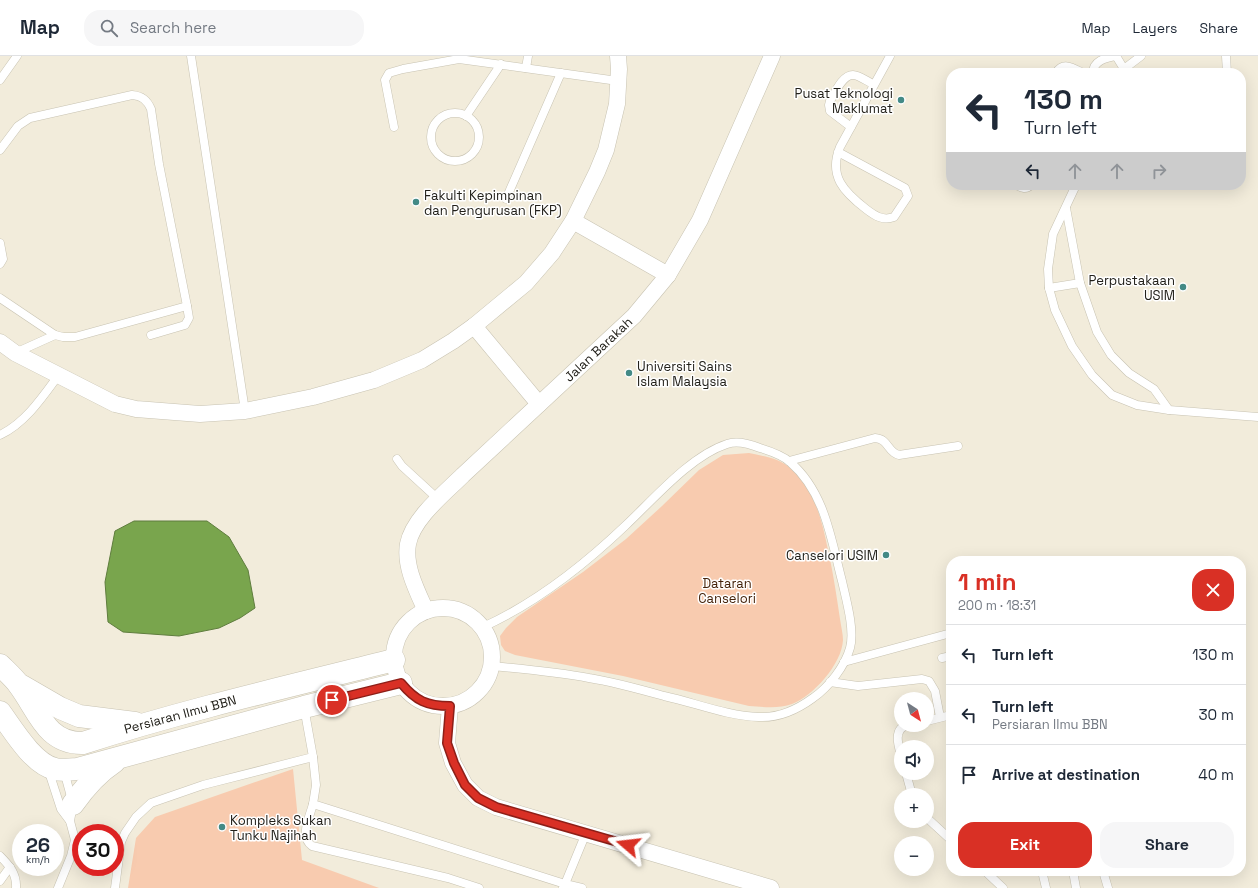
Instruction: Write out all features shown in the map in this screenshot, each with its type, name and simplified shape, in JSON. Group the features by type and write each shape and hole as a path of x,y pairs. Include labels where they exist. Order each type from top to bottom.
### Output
{"street":[{"path":"0,342 15,353 115,404 136,409 200,414 245,411 313,397 374,380 422,360 474,326 526,283 552,253 573,221 606,150 615,113 618,81 618,56"},
{"name":"Jalan Barakah","path":"426,611 415,586 408,560 408,544 414,528 438,499 634,316 668,275 700,220 772,56"},
{"path":"573,221 668,275"},
{"path":"474,326 539,404"},
{"path":"442,608 457,610 472,616 483,627 490,639 493,652 492,666 487,681 477,693 465,702 450,706 436,706 422,702 410,694 401,683 396,672 394,660 396,644 402,630 413,618 426,611 442,608"},
{"name":"Persiaran Ilmu BBN","path":"0,665 19,685 45,725 62,740 73,743 83,742 142,724 244,697 394,660"},
{"name":"Persiaran Ilmu BBN","path":"55,768 77,769 304,707 401,683"},
{"path":"19,685 60,708 79,716 142,724"},
{"path":"450,706 447,743 454,763 465,785 478,798 496,807 771,888"},
{"path":"0,712 16,741 39,761 55,768"},
{"path":"68,811 84,788 103,769 117,760 145,750"}],"lane":[{"path":"0,80 17,56"},
{"path":"191,56 245,411"},
{"path":"526,68 528,56"},
{"path":"838,152 905,188 908,196 894,218 880,218 851,197 843,188 838,178 836,167 836,156 838,152 851,126 873,84 890,56"},
{"path":"1094,68 1098,62 1103,59 1115,56 1122,68"},
{"path":"1128,68 1141,56"},
{"path":"1226,56 1227,68"},
{"path":"394,127 385,80 389,73 403,69 459,59 618,81"},
{"path":"466,116 501,64"},
{"path":"1061,68 1065,66 1073,68"},
{"path":"506,199 561,73"},
{"path":"851,126 830,111 830,101 842,81 850,76 854,75 873,84"},
{"path":"0,150 18,126 30,118 132,95 144,98 151,109 159,164 189,318 185,325 151,335"},
{"path":"458,113 466,116 472,120 478,130 479,138 477,148 472,154 463,159 455,161 447,159 436,151 432,140 434,127 438,120 451,114 458,113"},
{"path":"1074,190 1053,234 1048,269 1049,288 1055,310 1072,346 1097,380 1112,395 1137,405 1169,410 1258,417"},
{"path":"1066,208 1080,282 1097,332 1111,355 1129,373 1154,389 1169,410"},
{"path":"0,243 3,259 0,264"},
{"path":"1049,288 1080,282"},
{"path":"0,298 63,337 74,337 187,306"},
{"path":"15,353 56,334"},
{"path":"0,436 18,423 34,408 58,376"},
{"path":"789,461 875,438 881,438 893,452 899,455 958,446"},
{"path":"483,627 528,603 583,564 677,476 703,456 728,443 748,444 769,450 789,461 803,475 826,517 843,587 852,634 851,647 844,662 830,682 815,697 796,709 781,714 761,717 730,713 668,696 591,678 492,666"},
{"path":"397,459 402,466 438,499"},
{"path":"844,662 946,633"},
{"path":"942,658 946,657"},
{"path":"830,682 858,686 922,679 929,681 933,686 940,718"},
{"path":"304,707 313,757 316,785 313,804 305,832 307,841 312,846 448,878 479,888"},
{"path":"934,719 946,716"},
{"path":"115,888 121,842 125,832 136,817 151,804 203,785 313,757"},
{"path":"55,768 75,840 71,856 58,888"},
{"path":"55,768 68,811"},
{"path":"313,804 564,886 582,888"},
{"path":"934,824 946,835"},
{"path":"564,886 586,833"},
{"path":"0,856 10,866 15,878 16,888"},
{"path":"0,881 10,866"},
{"path":"991,876 1004,888"},
{"path":"1043,876 1046,888"},
{"path":"1074,876 1076,888"},
{"path":"1104,876 1108,888"}],"green space":[{"name":"Dataran Canselori","path":"749,453 780,461 799,476 812,497 825,534 843,640 838,659 832,669 809,694 792,704 782,707 749,706 623,676 515,655 505,651 501,645 500,636 517,617 583,572 626,539 699,470 723,455"},
{"name":"Kompleks Sukan Tunku Najihah","path":"293,769 302,860 379,888 128,888 136,838 155,817"}],"shaded area":[{"path":"134,521 207,521 229,537 248,570 255,608 240,618 219,628 179,636 123,632 108,622 105,582 115,531"}],"place":[{"name":"Pusat Teknologi Maklumat","path":"901,100"},
{"name":"Fakulti Kepimpinan dan Pengurusan (FKP)","path":"416,202"},
{"name":"Perpustakaan USIM","path":"1183,287"},
{"name":"Universiti Sains Islam Malaysia","path":"629,373"},
{"name":"Canselori USIM","path":"886,555"},
{"name":"Kompleks Sukan Tunku Najihah","path":"222,827"}],"route":[{"path":"332,700 401,683 410,694 422,702 436,706 450,706 447,743 454,763 465,785 478,798 496,807 628,845"}]}
